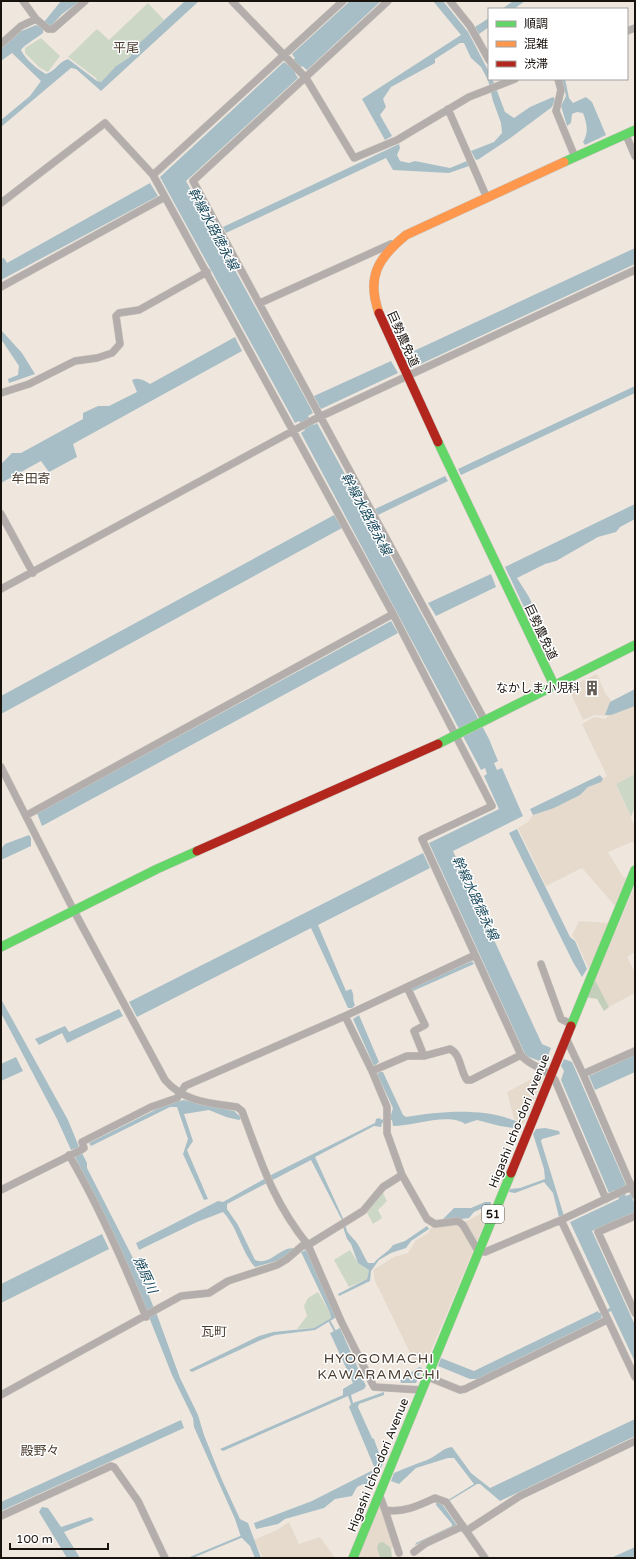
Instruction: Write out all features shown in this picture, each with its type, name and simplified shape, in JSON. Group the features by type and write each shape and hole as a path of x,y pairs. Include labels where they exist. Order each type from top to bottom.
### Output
{"street":[{"path":"23,1 39,22 48,29 54,29 86,1"},
{"path":"232,1 304,76 354,158 397,140 469,97 500,83 512,80"},
{"path":"153,175 287,57 343,1"},
{"path":"388,1 304,76 193,181 260,303 316,418 386,536 485,721"},
{"path":"450,1 470,26 488,58"},
{"path":"1,44 22,26 39,22"},
{"path":"558,80 561,90 556,111 575,157"},
{"path":"448,109 487,198"},
{"path":"1,203 105,123 153,175 297,429 492,806 422,839 521,1055 526,1062 551,1074 555,1080 606,1199"},
{"name":"巨勢農免道","path":"554,685 407,376 376,307 372,291 374,274 384,255 393,244 406,235 635,130"},
{"path":"626,135 635,156"},
{"path":"1,287 165,197"},
{"path":"260,303 393,244"},
{"path":"1,589 33,573 316,418 635,270"},
{"path":"1,393 29,384 74,361 97,358 112,353 120,344 116,316 119,313 139,310 207,272"},
{"path":"1,514 33,573"},
{"path":"27,815 393,614"},
{"path":"1,947 157,869 456,736 554,685 619,654 635,644"},
{"path":"1,767 27,815 74,911 165,1080 173,1090 180,1094 198,1101 237,1108 242,1111 269,1184 287,1218 305,1245 374,1387 421,1390"},
{"name":"Higashi Icho-dori Avenue","path":"353,1558 635,870"},
{"path":"1,1190 81,1150 84,1148 82,1142 151,1107 177,1098 185,1086 345,1016 475,955"},
{"path":"541,964 561,1019 571,1024"},
{"path":"407,987 425,1024 414,1031 424,1056"},
{"path":"345,1016 372,1071 387,1107 388,1133 402,1175 427,1219 435,1224 458,1221 463,1225 478,1251 485,1252 561,1220 631,1188"},
{"path":"566,1038 635,1195"},
{"path":"372,1071 407,1056 424,1056 445,1050 453,1050 458,1057 464,1076 467,1080 471,1080 521,1055"},
{"path":"583,1074 635,1051"},
{"path":"70,1155 86,1184 128,1272 146,1316"},
{"path":"1,1395 181,1296 209,1293 228,1281 277,1264 305,1245 363,1211 383,1187 402,1175"},
{"path":"635,1216 598,1232 635,1313"},
{"path":"561,1220 635,1377"},
{"path":"428,1376 460,1390 465,1389 605,1315"},
{"path":"414,1552 426,1543 465,1528 520,1496 635,1441"},
{"path":"1,1516 110,1466 114,1467 138,1501 165,1558"},
{"path":"379,1494 399,1553"},
{"path":"385,1510 396,1512 417,1506 435,1498 446,1502 485,1558"}],"shaded area":[{"path":"597,674 605,693 614,704 635,701 635,774 616,784 635,827 635,845 632,842 608,852 623,877 626,878 615,906 582,868 546,886 518,828 528,822 533,815 607,776 582,724 594,717 606,719 608,716 594,715 583,720 568,687"},
{"path":"635,885 635,952 627,957 635,972 635,993 609,1007 595,980"},
{"path":"579,921 610,923 589,969 575,939 572,936"},
{"path":"543,1073 544,1076 524,1124 514,1119 507,1092"},
{"path":"491,1208 426,1363 416,1365 375,1281 373,1270 394,1257 408,1253 416,1240 428,1233 432,1226 442,1227 465,1222"},
{"path":"379,1499 395,1546 391,1548 383,1542 377,1548 380,1558 356,1558"},
{"path":"289,1522 299,1544 320,1537 335,1558 263,1558 254,1540 277,1530"}],"green space":[{"path":"148,3 164,20 135,47 130,57 116,66 101,82 97,81 96,78 68,57 97,29 109,40"},
{"path":"41,38 60,56 48,72 40,68 25,53 25,48"},
{"path":"635,774 635,807 631,817 616,784"},
{"path":"595,980 609,1007 604,1011 597,999 586,997"},
{"path":"382,1191 387,1201 378,1210 382,1218 373,1224 366,1211"},
{"path":"350,1250 358,1263 369,1270 367,1279 349,1287 334,1260"},
{"path":"318,1292 330,1313 331,1318 314,1328 297,1329 307,1316 304,1306 308,1298"},
{"path":"383,1542 391,1548 392,1558 380,1558 377,1548 379,1543"}],"water":[{"path":"61,1 80,1 62,14 52,25 43,30 43,33 21,50 32,64 46,74 68,59 97,81 101,82 116,66 130,57 135,47 185,1 199,1 101,91 76,69 71,68 1,127 1,120 30,96 41,81 12,53 1,61 1,48 19,32 36,25 40,27"},
{"name":"幹線水路徳永線","path":"350,1 381,1 307,70 302,66 295,73 298,78 186,181 309,405 313,413 308,416 314,425 317,423 489,739 498,761 494,763 497,770 502,768 523,816 453,851 542,1044 551,1048 545,1063 526,1056 429,843 499,809 484,776 487,774 485,768 481,770 301,433 305,430 299,421 295,423 160,177 284,62 288,65 295,58 292,54"},
{"path":"433,1 443,1 468,32 488,70 488,80 481,67 471,58 464,43 460,43 435,59 435,63 391,87 383,99 386,107 380,115 392,136 385,140 362,99 461,35"},
{"path":"513,1 525,1 515,8 503,8"},
{"path":"488,19 488,28 479,34 475,27"},
{"path":"488,80 492,80 505,112 514,118 530,107 553,97 555,99 552,107 509,139 476,160 471,151 494,142 502,133 501,123 493,101"},
{"path":"562,80 565,80 569,98 573,103 586,97 592,102 606,135 585,145 583,142 587,128 583,113 577,112 572,114 571,123 567,126 561,106 566,96"},
{"path":"399,144 400,148 397,155 400,161 409,163 415,161 450,168 467,161 469,166 449,173 393,170 386,158 226,233 223,227"},
{"path":"150,183 158,196 1,280 1,259 4,258 7,263"},
{"path":"635,248 635,264 410,369 403,356"},
{"path":"1,330 22,353 35,374 9,383 8,379 18,375 19,366 1,339"},
{"path":"235,337 242,351 73,444 77,457 49,472 41,461 1,483 1,464 12,453 21,453 83,419 83,413 98,406 109,406 137,392 132,380 141,379 150,384"},
{"path":"391,361 398,373 321,409 314,396"},
{"path":"635,386 635,393 461,475 458,469"},
{"path":"445,476 448,481 378,515 375,509"},
{"path":"635,504 635,519 620,527 616,532 598,537 556,561 545,564 517,578 529,597 555,656 549,660 505,567"},
{"path":"334,515 342,528 1,714 1,696"},
{"path":"491,574 496,587 436,616 428,603"},
{"path":"391,621 398,633 42,826 37,813"},
{"path":"635,689 635,706 611,715 605,715 610,702"},
{"path":"600,775 603,779 601,782 588,787 580,795 554,808 533,815 530,809"},
{"path":"517,829 570,937 575,941 587,969 582,977 573,962 509,833"},
{"path":"29,835 31,838 31,846 1,860 1,849 5,844"},
{"path":"423,853 430,868 318,925 346,991 351,989 352,991 355,1005 352,1008 348,1008 311,928 137,1017 129,1002"},
{"path":"472,961 474,964 413,991 412,988"},
{"path":"1,999 68,1120 79,1147 71,1150 57,1119 1,1013"},
{"path":"119,1009 123,1016 67,1043 62,1033 39,1045 35,1039 65,1026 69,1032"},
{"path":"359,1015 379,1062 374,1066 353,1019"},
{"path":"635,1055 635,1072 595,1090 589,1076"},
{"path":"16,1057 23,1071 1,1081 1,1064"},
{"path":"564,1059 572,1062 626,1185 622,1187 626,1196 631,1194 635,1205 635,1212 592,1231 635,1325 635,1362 611,1311 601,1316 602,1318 477,1379 470,1379 438,1366 441,1358 474,1371 598,1311 599,1313 610,1308 570,1222 619,1199 615,1190 609,1193 561,1080 564,1071 561,1066"},
{"path":"383,1072 403,1115 406,1117 435,1113 465,1112 495,1115 522,1124 520,1129 477,1120 465,1124 450,1119 440,1119 393,1126 392,1120 382,1123 381,1127 374,1126 315,1157 347,1230 357,1243 368,1263 374,1263 393,1245 405,1241 427,1226 429,1229 411,1241 406,1248 391,1253 379,1260 371,1271 370,1281 339,1296 338,1294 367,1279 369,1270 358,1263 351,1244 347,1239 343,1222 311,1160 227,1204 227,1209 238,1225 255,1260 268,1260 287,1249 297,1248 280,1260 255,1267 246,1254 228,1218 223,1212 197,1222 139,1250 136,1243 218,1201 223,1202 273,1174 375,1123 376,1119 380,1118 381,1120 391,1115 393,1108 377,1074"},
{"path":"184,1100 234,1111 242,1118 239,1120 226,1117 209,1110 184,1114 193,1141 187,1150 208,1199 204,1200 183,1154 188,1139 177,1107 170,1107 91,1146 89,1143 169,1103"},
{"path":"545,1128 559,1131 560,1134 542,1139 541,1141 564,1216 559,1217 553,1193 544,1182 515,1193 509,1192 510,1189 520,1188 545,1179 544,1169 533,1134 536,1129"},
{"path":"82,1153 87,1163 87,1168 136,1264 154,1308 147,1312 111,1229 75,1157"},
{"path":"485,1202 491,1202 491,1204 474,1212 469,1218 446,1221 443,1219 454,1208 471,1208"},
{"path":"102,1234 109,1249 1,1303 1,1284"},
{"path":"306,1250 335,1313 335,1318 315,1330 275,1335 192,1372 189,1370 259,1336 273,1332 314,1328 331,1318 301,1252"},
{"path":"156,1312 180,1378 198,1415 204,1435 222,1480 240,1519 248,1523 261,1558 255,1558 250,1546 241,1537 235,1519 194,1427 193,1418 172,1375 149,1317"},
{"path":"340,1328 366,1386 364,1389 351,1395 353,1403 384,1392 384,1395 359,1404 358,1407 372,1438 374,1439 380,1456 385,1459 375,1481 370,1486 363,1484 357,1487 352,1496 335,1499 324,1508 285,1519 278,1524 256,1529 254,1523 312,1501 375,1469 349,1407 351,1404 348,1396 223,1451 220,1449 343,1395 343,1389 353,1383 330,1333"},
{"path":"419,1367 422,1368 416,1383 401,1383 400,1380"},
{"path":"635,1419 635,1436 500,1501 480,1484 477,1484 449,1501 448,1500 474,1484 454,1458 448,1458 416,1468 399,1484 391,1481 394,1473 430,1459 445,1449 452,1447 471,1473 490,1488"},
{"path":"181,1420 184,1428 1,1511 1,1502"},
{"path":"436,1502 442,1504 456,1526 415,1545 416,1543 452,1526 452,1524 436,1505"},
{"path":"42,1507 48,1508 61,1527 91,1517 94,1520 64,1532 80,1558 67,1558 39,1512"},
{"path":"635,1547 635,1556 630,1558 611,1558"}],"waterway":[{"path":"330,1322 336,1333"},
{"path":"190,1558 243,1536"}],"traffic: fast":[{"path":"564,162 635,130"},
{"path":"438,442 554,685"},
{"path":"438,744 635,645"},
{"path":"1,947 157,869 197,851"},
{"path":"571,1026 635,870"},
{"path":"353,1558 511,1173"}],"traffic: slow":[{"path":"379,313 375,300 374,279 382,260 396,243 406,235 564,162"}],"traffic: jam":[{"path":"379,313 438,442"},
{"path":"197,851 438,744"},
{"path":"511,1173 571,1026"}],"place":[{"name":"なかしま小児科","path":"592,688"}],"district":[{"name":"平尾","path":"126,48"},
{"name":"牟田寄","path":"31,479"},
{"name":"瓦町","path":"214,1332"},
{"name":"HYOGOMACHI KAWARAMACHI","path":"379,1366"},
{"name":"殿野々","path":"40,1451"}],"water label":[{"name":"焼原川","path":"145,1275"}]}
